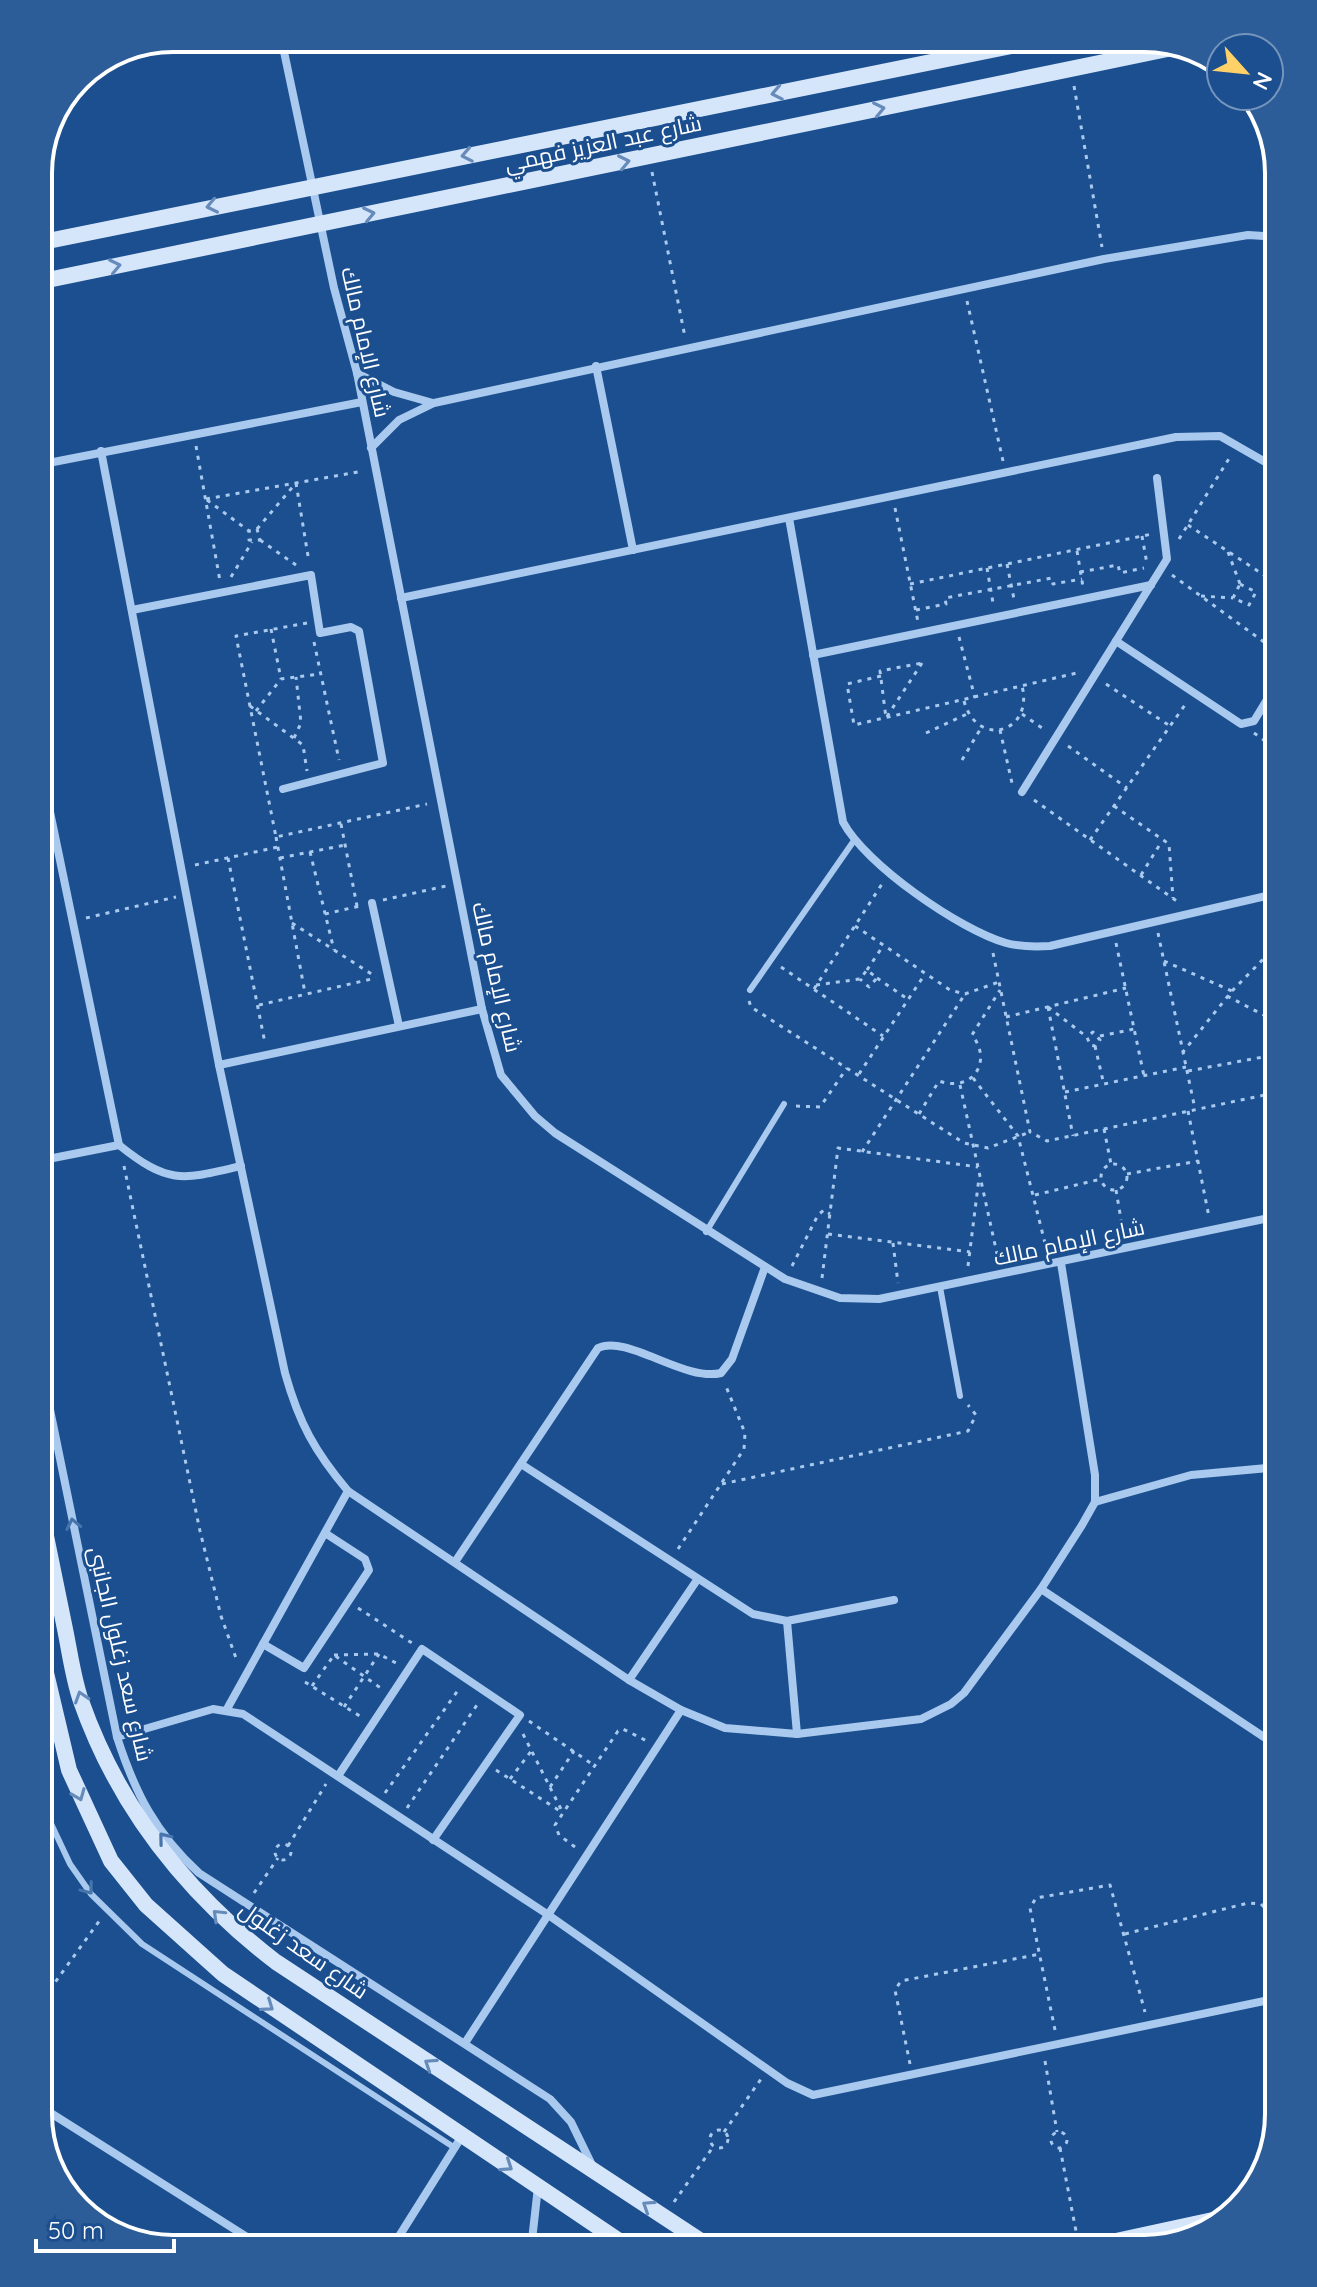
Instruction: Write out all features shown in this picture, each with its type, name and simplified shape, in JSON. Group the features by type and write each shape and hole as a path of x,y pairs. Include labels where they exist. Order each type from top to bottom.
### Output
{"street":[{"name":"شارع الإمام مالك","path":"284,52 320,224 357,373 482,1009 501,1075 535,1116 577,1148 785,1279 820,1294 860,1300 1061,1263 1265,1219"},
{"name":"شارع عبد العزيز فهمي","path":"52,240 980,52"},
{"name":"شارع عبد العزيز فهمي","path":"52,279 1153,52"},
{"path":"371,448 399,420 434,403 1104,259 1248,235 1265,236"},
{"path":"596,366 633,550"},
{"path":"357,373 394,392 434,403"},
{"path":"52,462 362,402"},
{"path":"401,598 1176,437 1211,435 1239,444 1265,461"},
{"path":"101,451 219,1065 297,1417 319,1457 348,1491 629,1680 681,1710 725,1728 797,1734 921,1719 951,1704 964,1693 1041,1589 1095,1502 1095,1475 1061,1263"},
{"path":"1022,792 1164,563 1164,532 1157,478"},
{"path":"789,518 843,822 853,842 889,874 990,938 1009,944 1050,946 1265,897"},
{"path":"132,610 311,575 320,633 351,627 359,631 384,759 380,766 283,789"},
{"path":"813,655 1151,585"},
{"path":"1116,641 1241,724 1254,721 1265,703"},
{"path":"52,821 119,1145 150,1167 186,1179 241,1166"},
{"path":"372,903 399,1026"},
{"path":"219,1065 482,1009"},
{"path":"52,1158 119,1145"},
{"path":"455,1562 603,1345 701,1375 721,1373 732,1359 765,1267"},
{"name":"شارع سعد زغلول الجانبى","path":"52,1419 117,1737 138,1798 155,1826 199,1873 465,2043 562,2110 595,2172"},
{"path":"521,1464 753,1614 787,1621 894,1600"},
{"path":"1095,1502 1191,1475 1265,1468"},
{"path":"227,1709 348,1491"},
{"path":"263,1644 304,1668 370,1564 325,1533"},
{"name":"شارع سعد زغلول","path":"52,1563 81,1701 122,1794 153,1842 189,1887 230,1927 276,1962 692,2235"},
{"path":"629,1680 697,1580"},
{"path":"1041,1589 1265,1738"},
{"path":"787,1621 797,1734"},
{"path":"336,1775 422,1649 518,1717 433,1840"},
{"path":"117,1737 213,1709 243,1714 547,1914 767,2070 801,2091 821,2096 1265,2001"},
{"path":"465,2043 681,1710"},
{"path":"52,1720 88,1817 111,1861 146,1905 223,1974 458,2142 538,2187 610,2235"},
{"path":"52,2114 244,2235"},
{"path":"400,2235 458,2142"},
{"path":"533,2235 538,2187"},
{"path":"1144,2235 1192,2225"}],"lane":[{"path":"750,990 853,842"},
{"path":"706,1232 784,1104"},
{"path":"940,1287 960,1396"},
{"path":"52,1826 70,1864 107,1911 142,1944 458,2142"}],"path":[{"path":"1071,70 1104,259"},
{"path":"649,157 687,348"},
{"path":"964,290 1005,472"},
{"path":"194,433 222,592"},
{"path":"1239,444 1164,563 1201,596 1265,643"},
{"path":"206,499 375,469"},
{"path":"249,531 257,529 296,483"},
{"path":"296,483 311,575"},
{"path":"892,496 921,632"},
{"path":"206,499 249,531 252,542"},
{"path":"1188,525 1265,576"},
{"path":"257,529 260,540 311,575"},
{"path":"910,584 1164,532"},
{"path":"1142,536 1151,585"},
{"path":"222,592 252,542 260,540"},
{"path":"1077,550 1085,598"},
{"path":"1201,596 1233,598 1249,605 1256,592 1240,584 1228,552"},
{"path":"1007,564 1016,613"},
{"path":"1080,572 1118,565 1120,573 1148,568"},
{"path":"987,568 995,617"},
{"path":"916,610 946,604 945,598 1052,578 1053,584 1082,579"},
{"path":"1233,598 1240,584"},
{"path":"305,993 236,636 318,620"},
{"path":"956,625 975,698"},
{"path":"271,629 281,679"},
{"path":"320,633 313,647 343,775"},
{"path":"922,663 886,718 880,671 922,663"},
{"path":"881,676 847,684 854,725 1097,672 1170,726"},
{"path":"256,711 281,679 319,674"},
{"path":"294,738 301,723 296,677"},
{"path":"964,701 967,714 981,728 1000,730 1013,724 1022,714 1025,700 1022,686"},
{"path":"1090,840 1194,692"},
{"path":"250,706 303,745 309,783"},
{"path":"926,733 967,714"},
{"path":"1022,714 1127,788"},
{"path":"1241,724 1265,741"},
{"path":"962,760 981,728"},
{"path":"1000,730 1011,782 1194,913"},
{"path":"276,837 441,801"},
{"path":"1114,806 1169,844 1174,899"},
{"path":"341,823 357,906"},
{"path":"1141,875 1163,840"},
{"path":"280,858 345,845"},
{"path":"182,868 278,847"},
{"path":"310,852 334,950"},
{"path":"228,858 268,1054"},
{"path":"815,987 889,874"},
{"path":"325,914 457,883"},
{"path":"73,921 187,894"},
{"path":"1156,922 1195,1109"},
{"path":"292,923 376,978"},
{"path":"855,926 950,990 965,994 999,982"},
{"path":"1114,932 1144,1076"},
{"path":"990,938 1030,1132"},
{"path":"815,987 860,979 883,945"},
{"path":"1183,1052 1227,996 1265,957"},
{"path":"771,961 815,987 883,1036"},
{"path":"1164,961 1232,991"},
{"path":"867,970 908,999"},
{"path":"859,1075 925,974"},
{"path":"258,1005 388,975"},
{"path":"860,979 869,987 877,978"},
{"path":"1006,1017 1126,988"},
{"path":"750,990 751,1007 974,1147 988,1148 1030,1132 1047,1141 1265,1095"},
{"path":"919,1114 939,1081 960,1085 973,1078 982,1056 972,1035 1001,990"},
{"path":"862,1152 965,994"},
{"path":"1227,996 1265,1016"},
{"path":"1048,1007 1087,1037 1090,1045 1095,1046"},
{"path":"1048,1007 1073,1136"},
{"path":"1087,1037 1093,1032 1100,1036 1134,1029"},
{"path":"1100,1036 1095,1046 1104,1085"},
{"path":"1065,1092 1265,1056"},
{"path":"784,1104 820,1107 847,1068"},
{"path":"973,1078 1018,1136 1051,1264"},
{"path":"960,1085 1002,1274"},
{"path":"1188,1111 1211,1230"},
{"path":"1104,1129 1111,1164"},
{"path":"119,1145 200,1531 221,1616 244,1680"},
{"path":"820,1294 838,1148 978,1167"},
{"path":"1127,1174 1198,1161"},
{"path":"1111,1164 1121,1166 1127,1174 1124,1185 1116,1190 1106,1188 1101,1179 1103,1170 1111,1164"},
{"path":"966,1282 980,1174"},
{"path":"1033,1195 1101,1179"},
{"path":"1116,1190 1126,1248"},
{"path":"785,1279 818,1215 824,1210 830,1214"},
{"path":"828,1234 970,1252"},
{"path":"893,1243 899,1295"},
{"path":"669,1562 744,1449 745,1433 721,1373"},
{"path":"722,1484 968,1431 976,1415 960,1396"},
{"path":"348,1601 422,1649"},
{"path":"344,1707 379,1654"},
{"path":"334,1655 379,1654 408,1671"},
{"path":"312,1686 334,1655"},
{"path":"334,1655 391,1696"},
{"path":"304,1668 298,1678 372,1725"},
{"path":"378,1803 466,1679"},
{"path":"400,1818 486,1692"},
{"path":"518,1717 563,1813"},
{"path":"518,1717 595,1766"},
{"path":"586,1855 555,1830 563,1813 623,1729 657,1747"},
{"path":"510,1779 532,1750"},
{"path":"550,1787 574,1751"},
{"path":"486,1763 563,1813"},
{"path":"278,1858 289,1857 288,1846 336,1775"},
{"path":"247,1903 278,1858 277,1847 288,1846"},
{"path":"1059,2046 1030,1908 1036,1898 1110,1885 1149,2026"},
{"path":"1125,1934 1248,1903 1261,1904 1265,1908"},
{"path":"52,1987 107,1911"},
{"path":"912,2076 895,1990 901,1981 1040,1954"},
{"path":"1043,2049 1057,2132 1051,2141 1060,2148 1076,2235"},
{"path":"664,2217 713,2147 726,2144 724,2132 767,2070"},
{"path":"713,2147 711,2134 724,2132"},
{"path":"1057,2132 1067,2139 1060,2148"}]}
